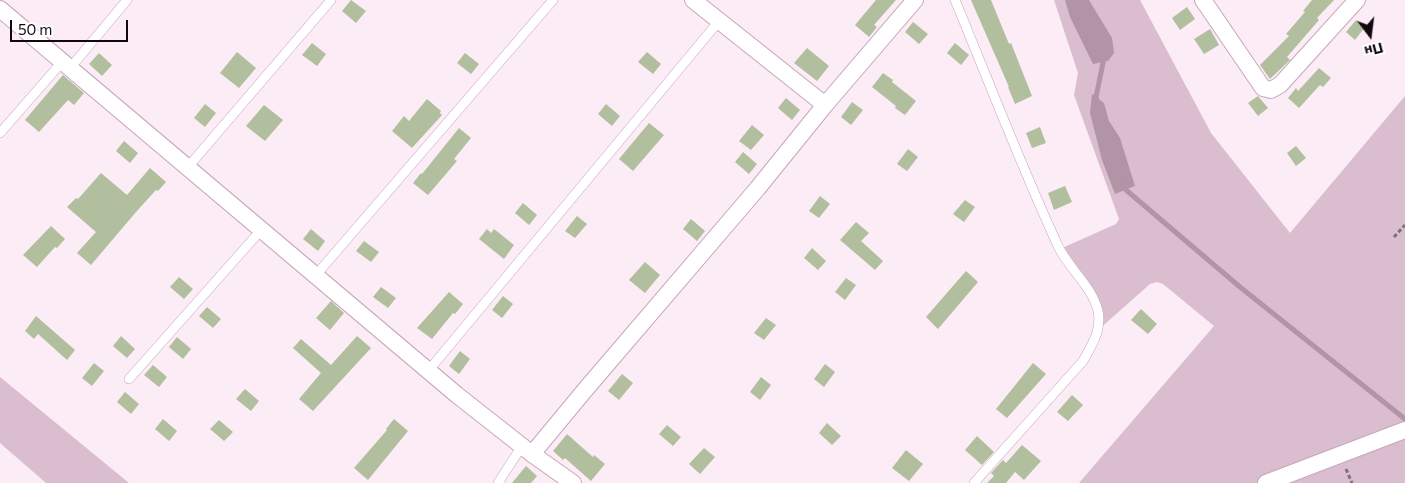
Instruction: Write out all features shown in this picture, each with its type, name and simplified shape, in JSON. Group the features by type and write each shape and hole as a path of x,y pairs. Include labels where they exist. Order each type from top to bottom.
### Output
{"street":[{"path":"693,0 824,105"},
{"path":"527,450 584,390 757,189 824,105 916,0"},
{"path":"1203,0 1263,88 1271,90 1280,85 1357,0"},
{"path":"0,9 428,370 527,450 573,483"},
{"path":"1266,483 1405,430"}],"lane":[{"path":"0,133 127,0"},
{"path":"188,167 330,0"},
{"path":"316,275 553,0"},
{"path":"955,0 1025,172 1064,256 1090,294 1098,312 1099,321 1096,338 1082,361 974,483"},
{"path":"428,370 719,21"},
{"path":"129,379 262,229"},
{"path":"498,483 527,450"}],"path":[{"path":"1394,237 1405,225"}],"shaded area":[{"path":"1054,0 1140,0 1211,133 1290,233 1405,96 1405,483 1079,483 1214,326 1163,284 1157,282 1150,284 1098,330 1098,312 1060,249 1116,224 1119,219 1074,95 1078,73"},
{"path":"1065,0 1089,0 1112,38 1114,53 1108,61 1093,64 1070,17"},
{"path":"1092,94 1104,103 1109,121 1120,138 1135,186 1115,194 1102,160 1090,113"},
{"path":"0,377 129,483 46,483 0,443"}],"building":[{"path":"351,0 366,11 356,23 342,11"},
{"path":"876,0 896,0 874,25 877,27 869,37 855,25"},
{"path":"971,0 991,0 1009,44 1011,43 1032,96 1015,104"},
{"path":"1312,0 1334,0 1317,18 1319,20 1287,57 1290,60 1270,79 1260,65 1289,36 1286,34 1305,12 1303,11"},
{"path":"1187,7 1195,19 1180,30 1172,18"},
{"path":"1356,20 1365,27 1355,40 1346,32"},
{"path":"913,22 928,34 919,44 905,32"},
{"path":"1210,29 1219,45 1204,54 1194,39"},
{"path":"312,43 326,54 317,66 302,55"},
{"path":"955,43 969,55 961,65 947,53"},
{"path":"807,48 829,66 817,81 794,63"},
{"path":"237,52 256,68 239,88 220,73"},
{"path":"647,52 661,64 653,74 638,62"},
{"path":"99,53 112,65 102,76 89,64"},
{"path":"465,53 479,64 471,74 457,63"},
{"path":"1319,68 1331,78 1323,87 1320,85 1299,108 1288,98 1296,88 1298,91"},
{"path":"883,73 916,101 905,115 872,87"},
{"path":"63,75 84,93 74,105 68,100 39,132 25,120"},
{"path":"1258,96 1268,108 1258,116 1248,103"},
{"path":"786,98 800,110 792,120 778,108"},
{"path":"427,99 441,111 442,115 412,148 392,131 404,116 409,121"},
{"path":"852,102 863,110 851,125 841,117"},
{"path":"205,104 216,113 205,127 194,118"},
{"path":"606,104 620,116 612,126 598,114"},
{"path":"264,105 283,120 265,141 246,126"},
{"path":"649,123 664,135 633,171 619,159"},
{"path":"752,125 764,135 751,150 739,141"},
{"path":"1040,127 1046,143 1032,148 1026,133"},
{"path":"459,128 471,138 454,159 457,161 428,195 413,183"},
{"path":"124,141 138,153 130,163 116,151"},
{"path":"1296,146 1306,158 1296,166 1287,153"},
{"path":"908,149 918,157 907,171 897,164"},
{"path":"743,152 757,164 749,174 735,162"},
{"path":"150,168 166,182 136,212 91,265 77,253 96,232 67,207 76,198 78,199 101,173 127,195"},
{"path":"1065,186 1072,202 1054,210 1048,193"},
{"path":"820,196 830,204 819,218 809,211"},
{"path":"965,200 975,207 964,222 953,214"},
{"path":"523,203 537,215 529,225 515,213"},
{"path":"577,216 587,224 575,238 565,231"},
{"path":"691,219 705,231 697,241 683,229"},
{"path":"856,222 869,233 861,241 883,261 875,270 840,240"},
{"path":"51,226 65,239 37,267 23,255"},
{"path":"311,229 325,241 318,251 303,239"},
{"path":"487,229 491,233 494,229 514,245 504,259 479,239"},
{"path":"364,241 379,252 371,262 356,251"},
{"path":"812,248 826,261 818,270 804,258"},
{"path":"645,262 660,275 645,293 629,280"},
{"path":"966,271 978,282 938,329 926,317"},
{"path":"179,277 193,289 184,299 170,287"},
{"path":"846,278 856,285 845,300 835,292"},
{"path":"381,287 396,298 388,308 373,297"},
{"path":"449,292 463,304 455,314 453,313 432,339 417,328"},
{"path":"503,296 513,304 502,318 492,310"},
{"path":"331,301 344,313 330,330 316,318"},
{"path":"207,307 221,319 213,328 199,316"},
{"path":"1141,309 1157,324 1148,334 1131,320"},
{"path":"36,316 75,350 67,360 38,334 34,339 25,331"},
{"path":"766,318 776,325 764,340 754,333"},
{"path":"121,336 135,349 127,358 113,346"},
{"path":"357,336 371,348 313,411 299,399 321,373 293,348 301,339 331,365"},
{"path":"177,337 191,349 183,359 169,347"},
{"path":"460,351 470,359 459,374 449,366"},
{"path":"94,363 104,371 92,386 82,378"},
{"path":"1033,363 1046,374 1007,418 996,409"},
{"path":"825,364 835,372 824,387 814,379"},
{"path":"153,365 167,377 159,387 144,375"},
{"path":"622,374 633,383 619,400 608,391"},
{"path":"761,377 771,385 760,400 750,392"},
{"path":"245,389 259,401 251,411 236,399"},
{"path":"125,392 139,404 131,414 117,402"},
{"path":"1072,395 1083,405 1068,421 1057,412"},
{"path":"163,419 177,431 169,441 155,429"},
{"path":"394,419 408,431 368,480 354,468 387,430"},
{"path":"219,420 233,432 224,441 210,429"},
{"path":"827,423 841,436 832,445 819,433"},
{"path":"667,425 681,437 673,446 659,434"},
{"path":"567,434 593,457 594,455 605,464 591,481 565,458 563,460 553,451"},
{"path":"977,436 994,452 982,465 965,450"},
{"path":"1022,445 1041,461 1024,480 1015,472 1006,483 987,483 994,476 991,473 1003,460 1006,463"},
{"path":"704,448 715,457 700,474 689,464"},
{"path":"906,450 923,464 909,481 892,468"},
{"path":"526,466 537,476 531,483 512,483"}],"waterway":[{"path":"1098,103 1096,97 1103,63 1101,58"},
{"path":"1124,183 1126,190 1240,287 1405,419"}]}
